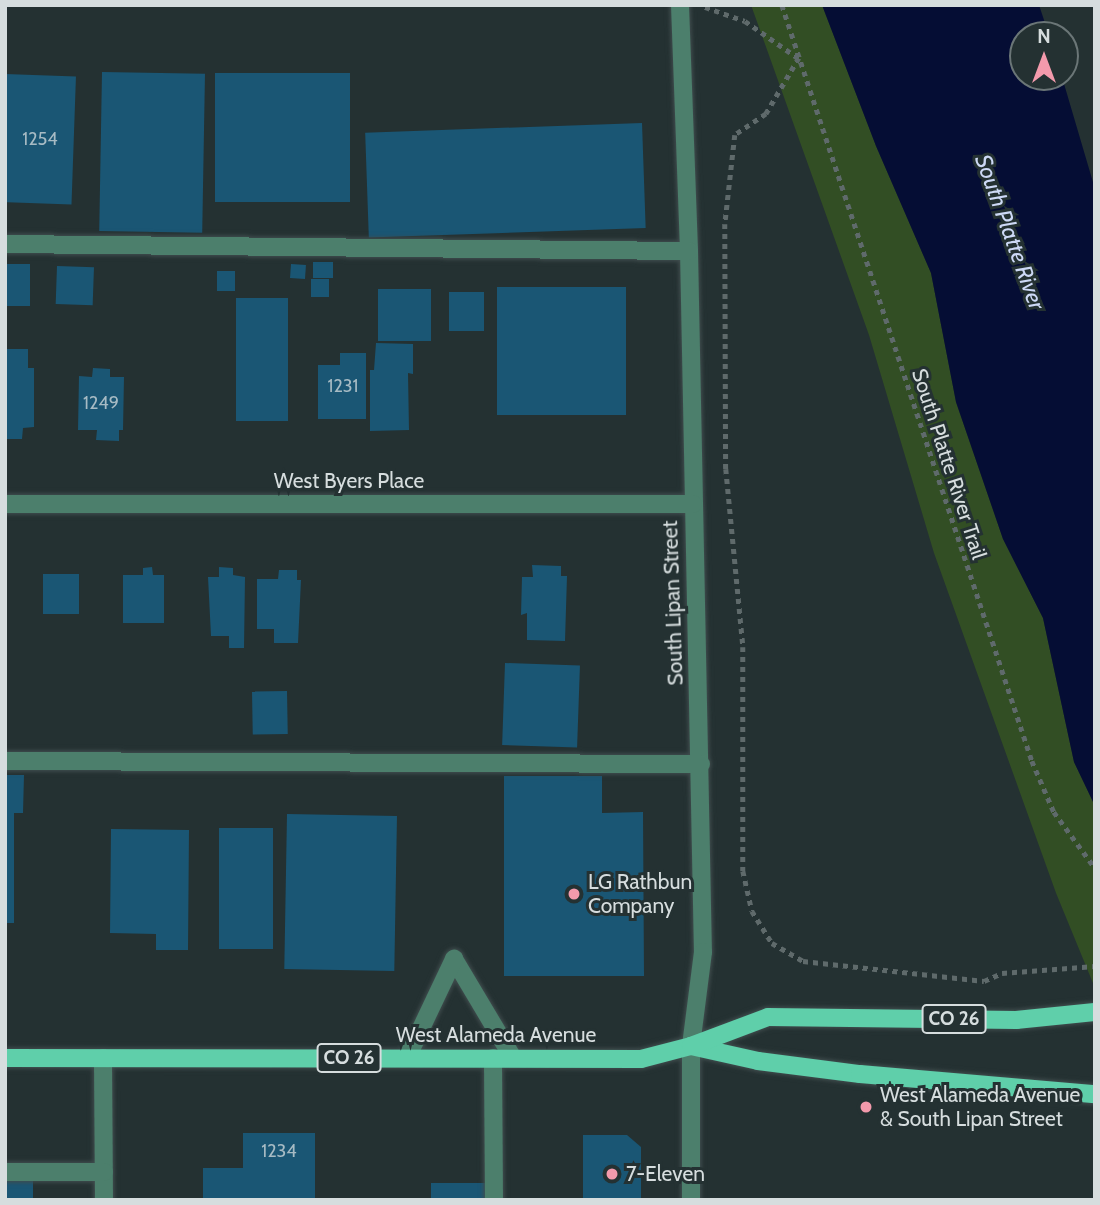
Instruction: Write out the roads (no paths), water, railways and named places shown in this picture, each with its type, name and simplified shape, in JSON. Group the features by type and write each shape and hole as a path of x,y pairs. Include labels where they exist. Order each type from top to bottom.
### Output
{"main road":[{"name":"West Alameda Avenue","path":"5,1058 641,1059 691,1046 768,1017 1016,1020 1095,1012"},
{"name":"West Alameda Avenue","path":"691,1046 758,1060 860,1074 1095,1094"}],"street":[{"name":"South Lipan Street","path":"680,5 690,251 703,952 691,1046 691,1200"},
{"path":"5,244 690,251"},
{"name":"West Byers Place","path":"5,504 693,504"},
{"path":"5,761 701,764"},
{"path":"407,1058 454,959 513,1058"},
{"path":"103,1058 104,1200"},
{"path":"493,1058 494,1200"},
{"path":"5,1172 104,1172"}],"water":[{"name":"South Platte River","path":"822,5 1039,5 1044,21 1009,21 1009,91 1066,91 1095,189 1095,806 1074,762 1043,618 1003,539 956,402 931,273 876,146"}],"place":[{"name":"LG Rathbun Company","path":"574,894"},
{"name":"West Alameda Avenue & South Lipan Street","path":"866,1107"},
{"name":"7-Eleven","path":"612,1174"}]}
